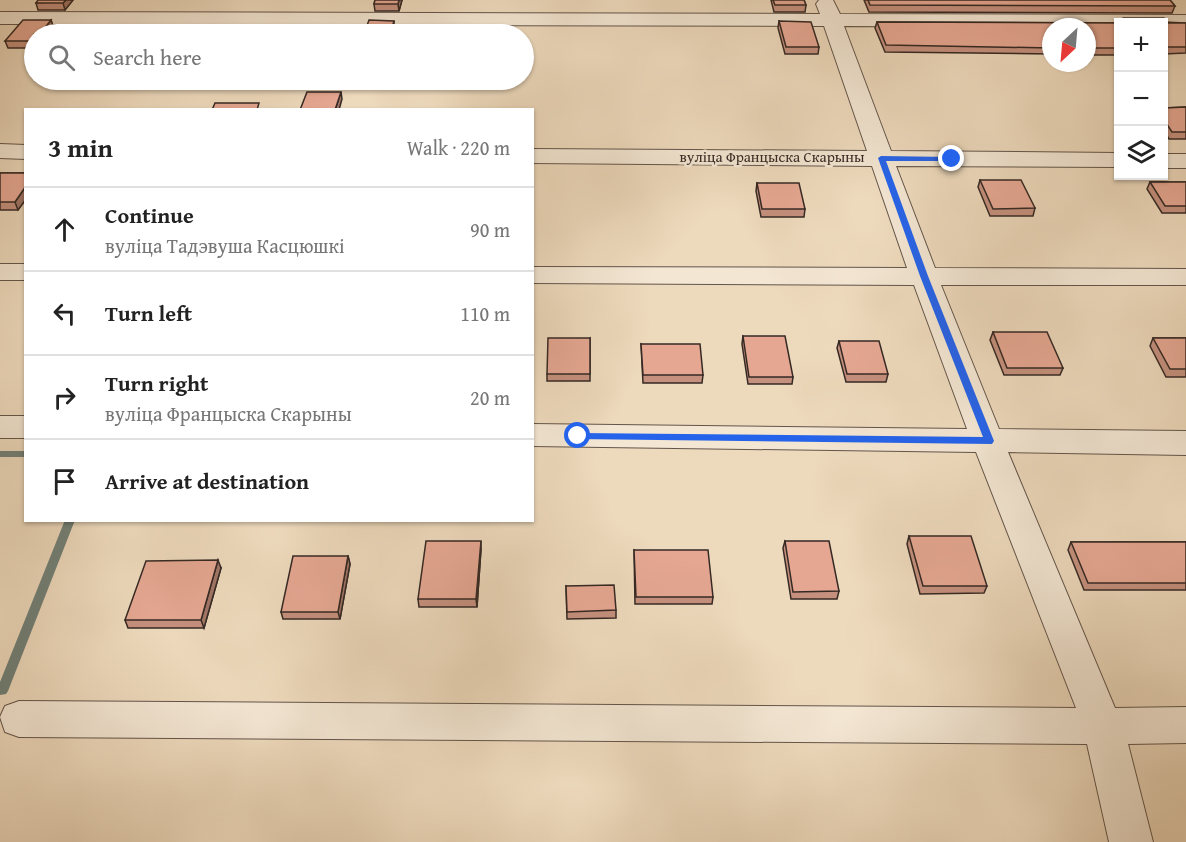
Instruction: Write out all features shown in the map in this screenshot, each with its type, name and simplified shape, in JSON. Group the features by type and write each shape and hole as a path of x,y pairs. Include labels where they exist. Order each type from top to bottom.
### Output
{"street":[{"path":"0,10 8,0"},
{"path":"828,10 924,276 1016,514 1102,726 1131,842"},
{"path":"0,18 828,10 1186,21"},
{"path":"0,152 24,152"},
{"name":"вуліца Францыска Скарыны","path":"534,156 1114,160"},
{"path":"1168,161 1186,161"},
{"path":"0,272 24,272"},
{"path":"534,274 1186,277"},
{"path":"0,427 24,427"},
{"path":"534,435 1186,443"},
{"path":"20,719 1186,725"}],"building":[{"path":"38,0 66,0 63,3 36,3"},
{"path":"375,0 399,0 398,4 374,4"},
{"path":"773,0 804,0 806,5 775,5"},
{"path":"868,0 1170,0 1175,6 870,5"},
{"path":"23,20 51,20 48,24 24,24 24,41 5,41"},
{"path":"369,20 394,21 393,24 368,24"},
{"path":"779,21 811,22 819,47 786,47"},
{"path":"877,22 1042,23 1042,48 886,45"},
{"path":"1096,23 1114,23 1114,48 1096,48"},
{"path":"1168,23 1186,23 1186,47 1168,47"},
{"path":"307,92 341,92 336,108 301,108"},
{"path":"215,103 259,103 258,108 213,108"},
{"path":"1186,107 1186,132 1172,132 1168,126 1168,108"},
{"path":"0,173 24,173 24,189 15,202 0,202"},
{"path":"980,180 1021,180 1035,208 993,209"},
{"path":"1150,182 1186,182 1186,206 1165,206"},
{"path":"757,183 799,183 805,209 762,209"},
{"path":"993,332 1047,332 1063,368 1007,368"},
{"path":"743,336 785,336 793,377 749,377"},
{"path":"548,338 590,338 590,374 547,374"},
{"path":"1153,338 1186,338 1186,369 1170,369"},
{"path":"839,341 879,341 888,374 847,374"},
{"path":"641,344 700,344 703,375 643,375"},
{"path":"909,536 971,536 987,586 923,586"},
{"path":"426,541 481,541 476,599 418,599"},
{"path":"785,541 829,541 839,591 793,592"},
{"path":"1071,542 1186,542 1186,583 1088,583"},
{"path":"634,550 708,550 713,597 636,597"},
{"path":"293,556 348,556 338,612 281,612"},
{"path":"218,560 201,620 125,620 146,561"},
{"path":"614,585 616,610 567,612 566,586"}],"waterway":[{"path":"0,454 24,454"},
{"path":"2,691 69,522"}],"route":[{"path":"578,436 989,441 924,276 881,158 952,159"}]}
